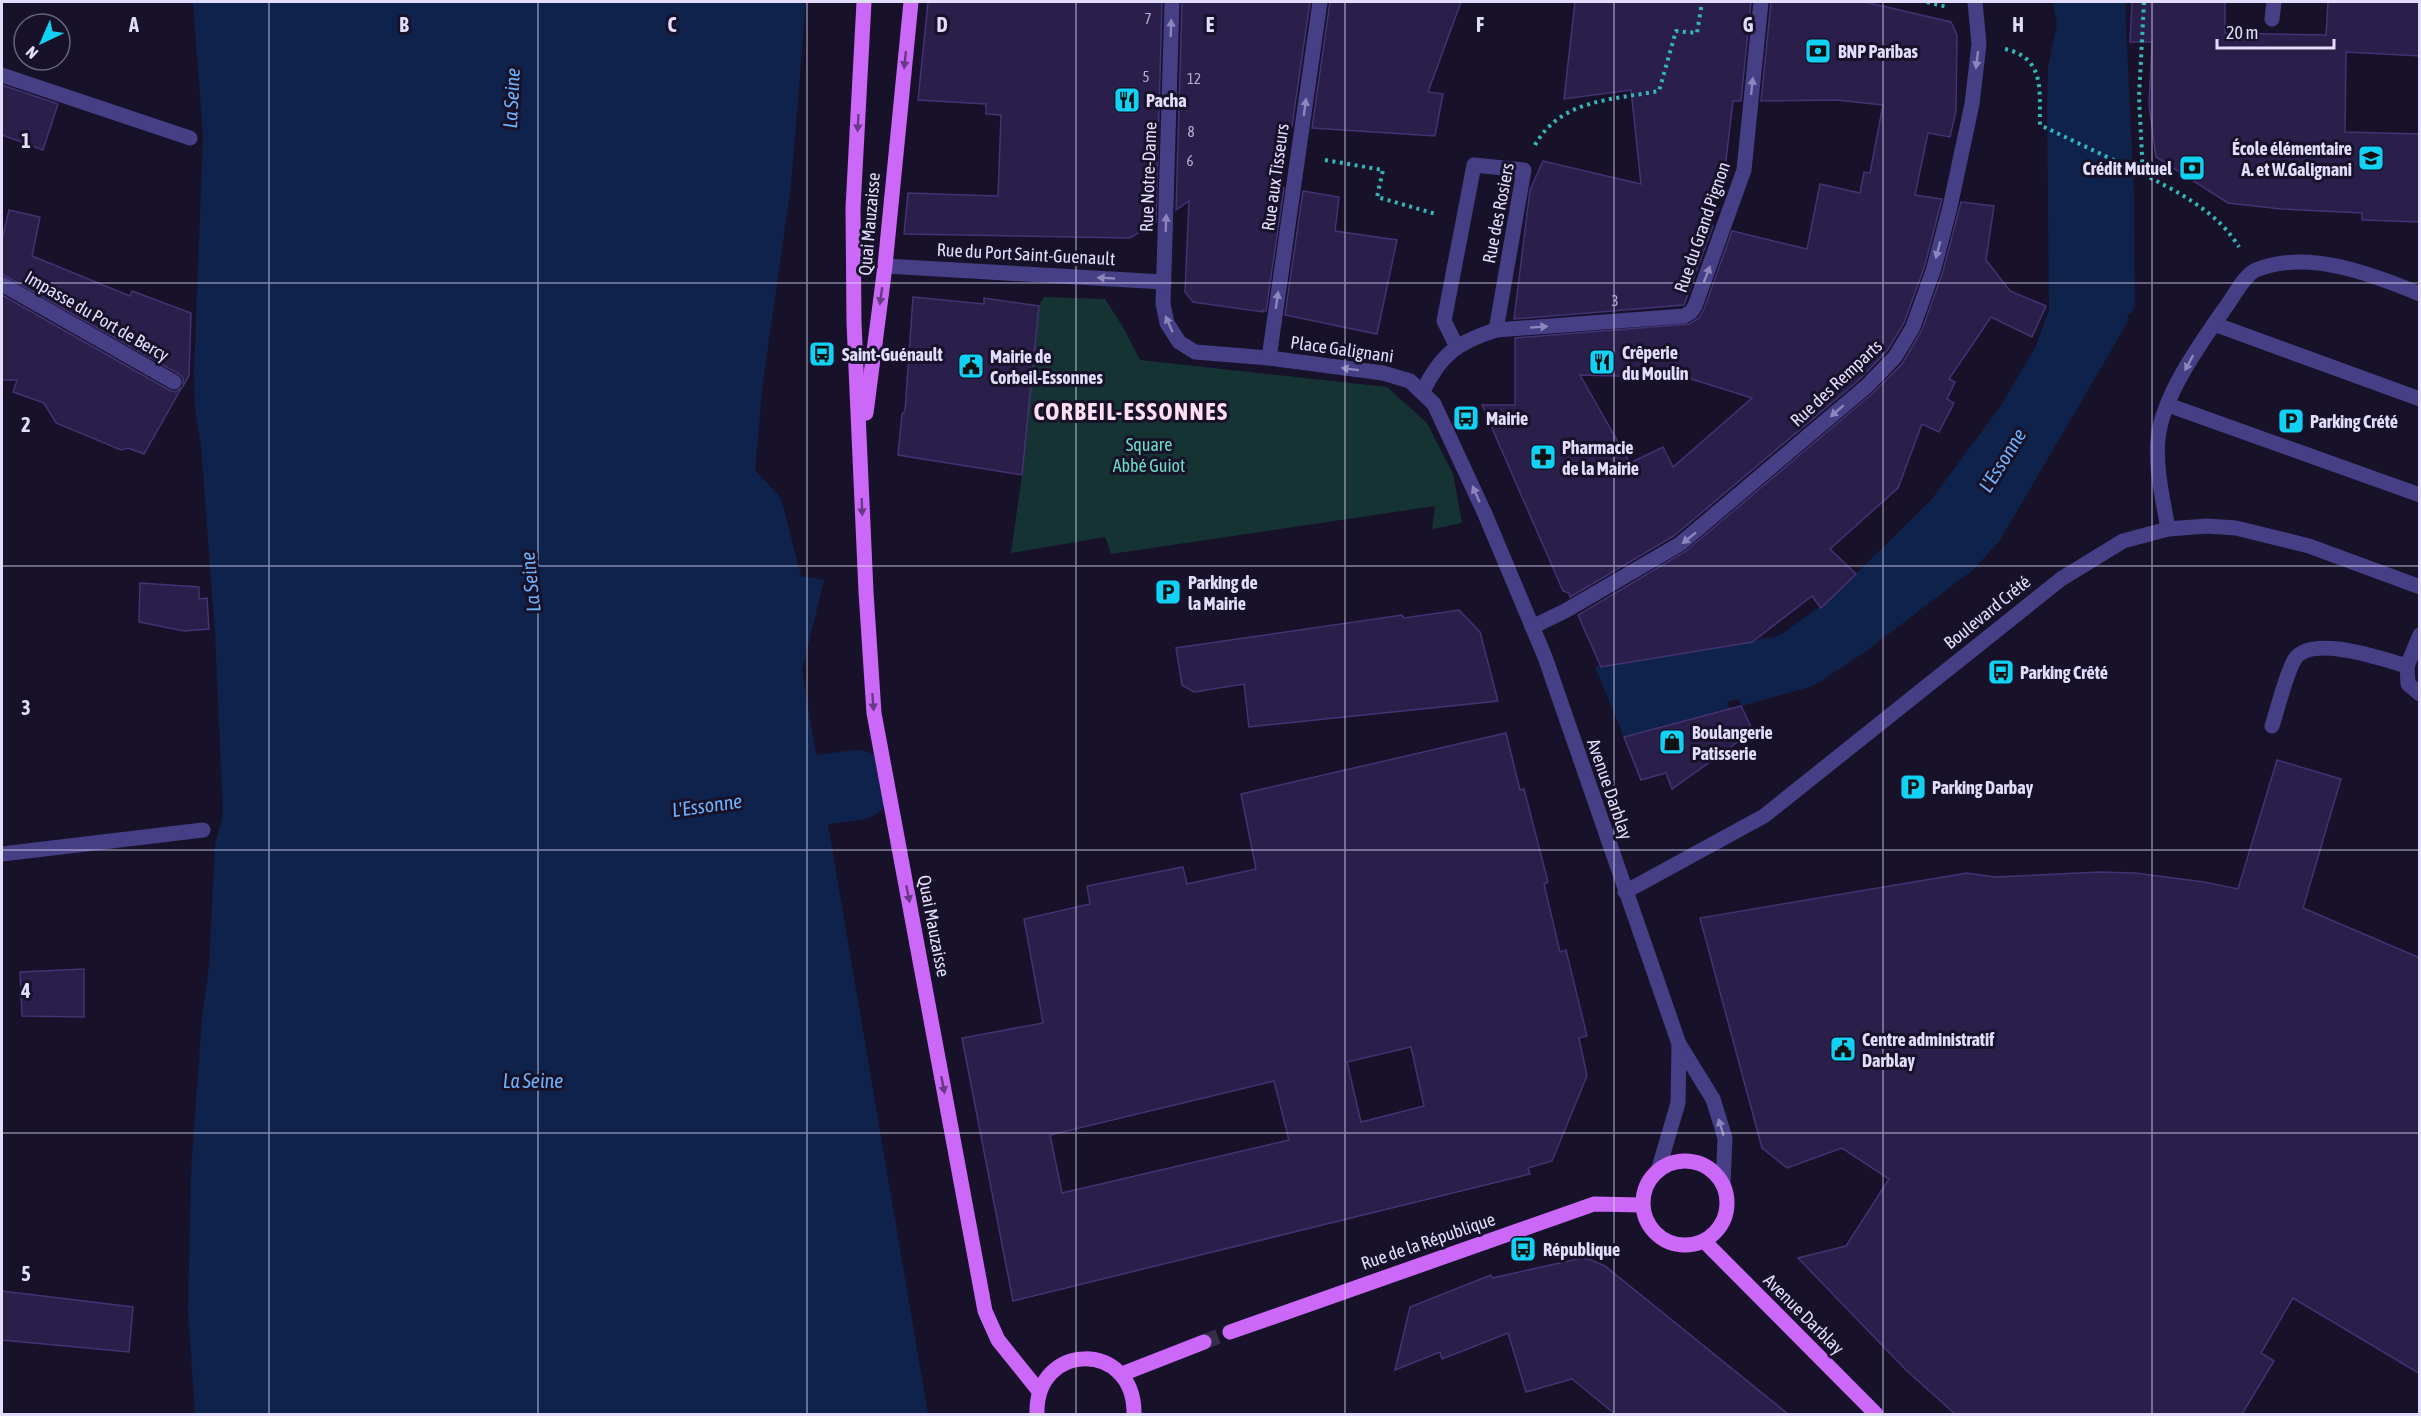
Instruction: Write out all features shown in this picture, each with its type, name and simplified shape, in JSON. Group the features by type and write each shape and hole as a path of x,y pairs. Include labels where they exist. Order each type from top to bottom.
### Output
{"main road":[{"name":"Quai Mauzaisse","path":"864,2 854,208 854,323 865,581 874,713 983,1300 998,1340 1040,1391"},
{"name":"Quai Mauzaisse","path":"861,449 885,266 910,2"},
{"path":"1658,1171 1669,1164 1682,1161 1699,1163 1713,1172 1723,1185"},
{"name":"Avenue Darblay","path":"1642,1205 1649,1180 1658,1171"},
{"name":"Avenue Darblay","path":"1723,1185 1727,1201 1725,1217 1717,1231 1704,1241 1876,1414"},
{"name":"Rue de la République","path":"1230,1332 1594,1204 1642,1205"},
{"path":"1642,1205 1647,1221 1657,1235 1671,1243 1688,1246 1704,1241"},
{"path":"1122,1374 1204,1342"},
{"path":"1037,1414 1040,1391 1048,1376 1061,1365 1076,1359 1093,1359 1109,1364 1122,1374 1131,1386 1135,1400 1134,1414"}],"street":[{"name":"Rue Notre-Dame","path":"1164,282 1172,2"},
{"name":"Rue aux Tisseurs","path":"1269,358 1320,2"},
{"name":"Rue du Grand Pignon","path":"1423,391 1434,368 1444,356 1474,337 1496,330 1684,316 1691,312 1700,296 1744,170 1761,2"},
{"name":"Rue des Remparts","path":"1532,627 1585,600 1680,544 1867,386 1895,357 1913,327 1923,304 1950,207 1972,104 1979,44 1975,2"},
{"path":"2272,20 2274,2"},
{"path":"2,75 190,138"},
{"path":"1457,346 1444,321 1474,165 1524,170"},
{"name":"Rue des Rosiers","path":"1496,330 1524,170"},
{"path":"2168,529 2159,472 2158,437 2168,405 2191,358 2254,270 2289,261 2333,266 2389,281 2420,294"},
{"name":"Rue du Port Saint-Guenault","path":"885,266 1164,282"},
{"name":"Place Galignani","path":"1164,282 1162,304 1167,323 1179,342 1196,352 1269,358 1383,373 1410,381 1423,391 1442,418 1500,548"},
{"name":"Impasse du Port de Bercy","path":"2,284 174,382"},
{"path":"2214,324 2420,399"},
{"path":"2168,405 2420,495"},
{"name":"Boulevard Crété","path":"1625,892 1764,816 2070,572 2123,541 2168,529 2207,526 2236,528 2309,546 2420,587"},
{"name":"Avenue Darblay","path":"1500,548 1545,657 1679,1044 1713,1099 1725,1138 1723,1185"},
{"path":"2420,635 2407,666 2408,684 2420,694"},
{"path":"2272,726 2295,659 2306,650 2320,647 2364,654 2407,666"},
{"path":"2,854 204,830"},
{"name":"Avenue Darblay","path":"1658,1171 1678,1103 1679,1044"}],"path":[{"name":"Rue des Rosiers","path":"1524,170 1536,142 1550,123 1573,108 1659,91 1676,31 1697,33 1702,2"},
{"path":"2143,174 2139,97 2144,2"},
{"path":"1979,44 2020,52 2031,62 2039,81 2040,125 2192,200 2234,237 2254,270"},
{"path":"1298,155 1383,170 1377,197 1463,222"}],"green space":[{"name":"Square Abbé Guiot","path":"1044,297 1105,299 1140,360 1387,387 1427,423 1453,474 1462,523 1432,529 1435,506 1111,554 1105,537 1011,553 1022,475 1039,306"}],"water":[{"name":"La Seine","path":"193,2 806,2 791,186 763,382 755,470 781,498 801,576 824,580 802,671 928,1414 195,1414 188,1312 191,1172 202,1018 209,966 215,844 223,814 215,634 201,446 195,409 194,372 203,136"},
{"path":"2053,2 2125,2 2134,195 2135,308 2127,317 2129,320 2000,540 1973,570 1862,654 1813,686 1742,706 1738,699 1727,702 1730,709 1624,737 1595,667 1779,636 1831,598 1931,500 2000,407 2035,348 2049,310 2047,107 2048,67 2057,24"}],"building":[{"path":"928,2 1162,2 1156,222 1130,238 904,234 908,193 998,196 1001,115 986,114 986,104 918,100"},
{"path":"1182,2 1310,2 1292,126 1288,126 1280,187 1284,188 1266,311 1263,310 1263,312 1193,302 1185,292 1189,201 1176,210"},
{"path":"1330,2 1461,2 1428,92 1443,94 1435,136 1312,128"},
{"path":"1575,2 1751,2 1741,101 1733,101 1725,168 1710,205 1718,208 1709,225 1713,226 1684,305 1514,319 1530,190 1543,161 1641,184 1631,90 1564,99"},
{"path":"1771,2 1865,2 1951,22 1957,35 1956,111 1950,137 1928,133 1915,195 1942,199 1925,265 1904,323 1887,351 1860,379 1674,536 1570,597 1569,593 1563,591 1482,405 1515,405 1515,338 1689,324 1699,318 1704,309 1732,231 1807,249 1820,184 1860,193 1864,172 1870,173 1883,105 1837,100 1761,101","holes":["1580,375 1688,378 1752,398 1673,467 1663,447 1630,463"]},
{"path":"2132,2 2225,2 2225,33 2326,35 2328,2 2420,2 2420,56 2346,52 2345,132 2420,134 2420,222 2362,220 2362,213 2281,209 2228,203 2156,157 2149,105 2152,42 2130,42"},
{"path":"2,85 58,104 43,150 2,135"},
{"path":"1303,191 1339,197 1335,231 1397,240 1377,334 1285,315"},
{"path":"1961,202 1994,206 1986,260 2010,291 2046,306 2032,337 1991,317 1949,379 1955,382 1947,399 1954,403 1939,432 1922,424 1898,488 1830,549 1856,574 1821,608 1812,596 1752,642 1601,667 1578,615 1686,551 1873,393 1902,364 1922,330 1943,271"},
{"path":"9,210 40,217 32,256 130,296 132,291 191,313 189,376 183,386 183,378 179,374 2,274 2,240"},
{"path":"2,295 169,390 175,392 182,387 144,454 128,448 121,450 56,423 44,403 13,392 17,380 2,380"},
{"name":"Mairie de Corbeil-Essonnes","path":"913,297 984,304 984,298 1039,306 1022,475 898,455 902,414 905,411"},
{"path":"140,583 199,587 199,599 207,598 209,629 184,631 139,622"},
{"path":"1459,610 1480,632 1498,701 1249,727 1244,684 1194,692 1182,685 1176,648 1402,615 1404,618"},
{"name":"Boulangerie Patisserie","path":"1741,706 1753,731 1672,789 1666,773 1641,780 1624,737"},
{"path":"1506,733 1520,790 1524,789 1548,882 1544,884 1560,952 1566,950 1587,1036 1579,1038 1587,1076 1552,1161 1528,1168 1530,1174 1013,1301 962,1038 1043,1023 1024,919 1090,904 1087,886 1183,867 1187,884 1256,869 1241,794","holes":["1411,1047 1424,1106 1361,1122 1347,1062","1274,1081 1289,1140 1062,1193 1050,1135"]},
{"path":"2277,760 2341,779 2303,908 2420,958 2420,1374 2293,1298 2261,1353 2274,1361 2242,1414 1955,1414 1906,1370 1798,1258 1846,1246 1889,1179 1842,1148 1787,1168 1762,1148 1700,918 1967,873 1995,877 2100,872 2135,873 2238,889"},
{"path":"84,969 84,1017 22,1016 20,972"},
{"path":"1582,1258 1605,1266 1788,1414 1615,1414 1572,1379 1526,1392 1508,1333 1442,1359 1440,1352 1395,1370 1410,1307 1491,1275 1492,1278"},
{"path":"2,1291 133,1307 129,1352 2,1340"}],"waterway":[{"name":"L'Essonne","path":"727,802 857,785"}],"tunnel":[{"path":"1204,1342 1230,1332"}],"place":[{"name":"BNP Paribas","path":"1818,51"},
{"name":"Pacha","path":"1127,100"},
{"name":"École élémentaire A. et W.Galignani","path":"2371,158"},
{"name":"Crédit Mutuel","path":"2192,168"},
{"name":"Saint-Guénault","path":"822,354"},
{"name":"Crêperie du Moulin","path":"1602,362"},
{"name":"Mairie de Corbeil-Essonnes","path":"971,366"},
{"name":"Mairie","path":"1466,418"},
{"name":"Parking Crété","path":"2291,421"},
{"name":"Pharmacie de la Mairie","path":"1543,457"},
{"name":"Parking de la Mairie","path":"1168,592"},
{"name":"Parking Crêté","path":"2001,672"},
{"name":"Boulangerie Patisserie","path":"1672,742"},
{"name":"Parking Darbay","path":"1913,787"},
{"name":"Centre administratif Darblay","path":"1843,1049"},
{"name":"République","path":"1523,1249"}],"district":[{"name":"CORBEIL-ESSONNES","path":"1131,411"}]}
